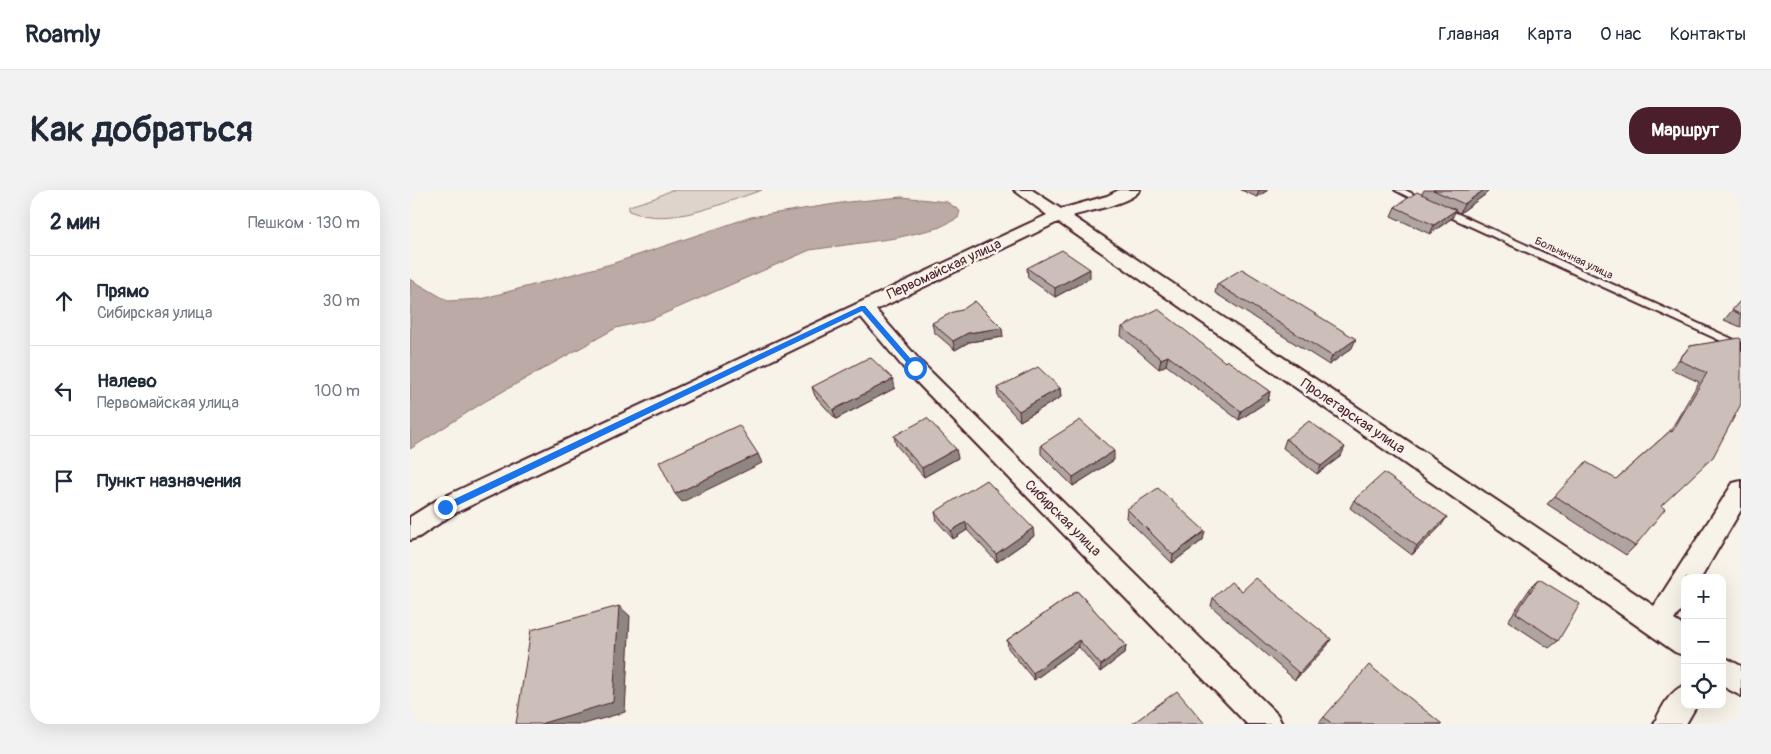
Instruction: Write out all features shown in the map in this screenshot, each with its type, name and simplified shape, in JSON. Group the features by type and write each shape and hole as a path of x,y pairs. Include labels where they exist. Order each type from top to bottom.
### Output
{"street":[{"name":"Пролетарская улица","path":"1022,190 1681,640"},
{"name":"Первомайская улица","path":"410,530 445,507 1059,215 1113,199 1132,190"},
{"name":"Сибирская улица","path":"863,308 915,368 1267,724"},
{"path":"1689,574 1741,490"},
{"path":"1657,624 1681,587"},
{"path":"1726,672 1741,682"},
{"path":"1669,724 1681,705"}],"lane":[{"name":"Больничная улица","path":"1399,190 1741,346"}],"shaded area":[{"path":"671,190 762,190 713,207 679,215 645,216 629,211 629,206 655,198"},
{"path":"902,197 947,202 960,211 958,218 938,228 896,238 810,250 652,319 616,328 484,402 410,449 410,279 448,301 481,299 611,264 751,217 848,202"}],"building":[{"path":"1433,190 1484,190 1464,204"},
{"path":"1417,192 1456,210 1434,225 1395,207"},
{"path":"1062,250 1090,269 1055,288 1027,268"},
{"path":"1242,269 1356,339 1332,356 1217,284"},
{"path":"1741,300 1741,315 1732,310"},
{"path":"975,301 1002,328 968,333 953,341 932,323 953,312 962,310"},
{"path":"1158,309 1225,362 1227,360 1270,391 1241,411 1168,356 1161,359 1122,327"},
{"path":"1741,339 1741,404 1713,457 1661,506 1665,509 1635,546 1555,496 1586,462 1616,479 1670,431 1672,432 1707,373 1679,360 1690,346"},
{"path":"870,357 893,379 833,410 812,387"},
{"path":"1038,367 1060,388 1019,411 997,388"},
{"path":"927,418 956,449 922,468 894,436"},
{"path":"1080,420 1114,451 1073,477 1041,445"},
{"path":"1309,421 1345,447 1321,466 1286,439"},
{"path":"739,425 758,454 675,494 659,462"},
{"path":"1384,473 1447,517 1417,546 1354,500"},
{"path":"986,480 1033,528 996,554 966,522 951,531 935,512"},
{"path":"1158,488 1205,531 1173,555 1127,509"},
{"path":"1256,578 1331,639 1299,673 1213,598 1231,582 1242,591"},
{"path":"1539,579 1580,604 1558,641 1516,613"},
{"path":"1077,591 1126,645 1101,665 1079,640 1033,673 1007,640"},
{"path":"619,606 613,702 540,724 516,724 531,630"},
{"path":"1369,665 1442,724 1332,724 1324,717"},
{"path":"1177,691 1205,724 1132,724"}],"route":[{"path":"445,507 863,308 915,368"}]}
